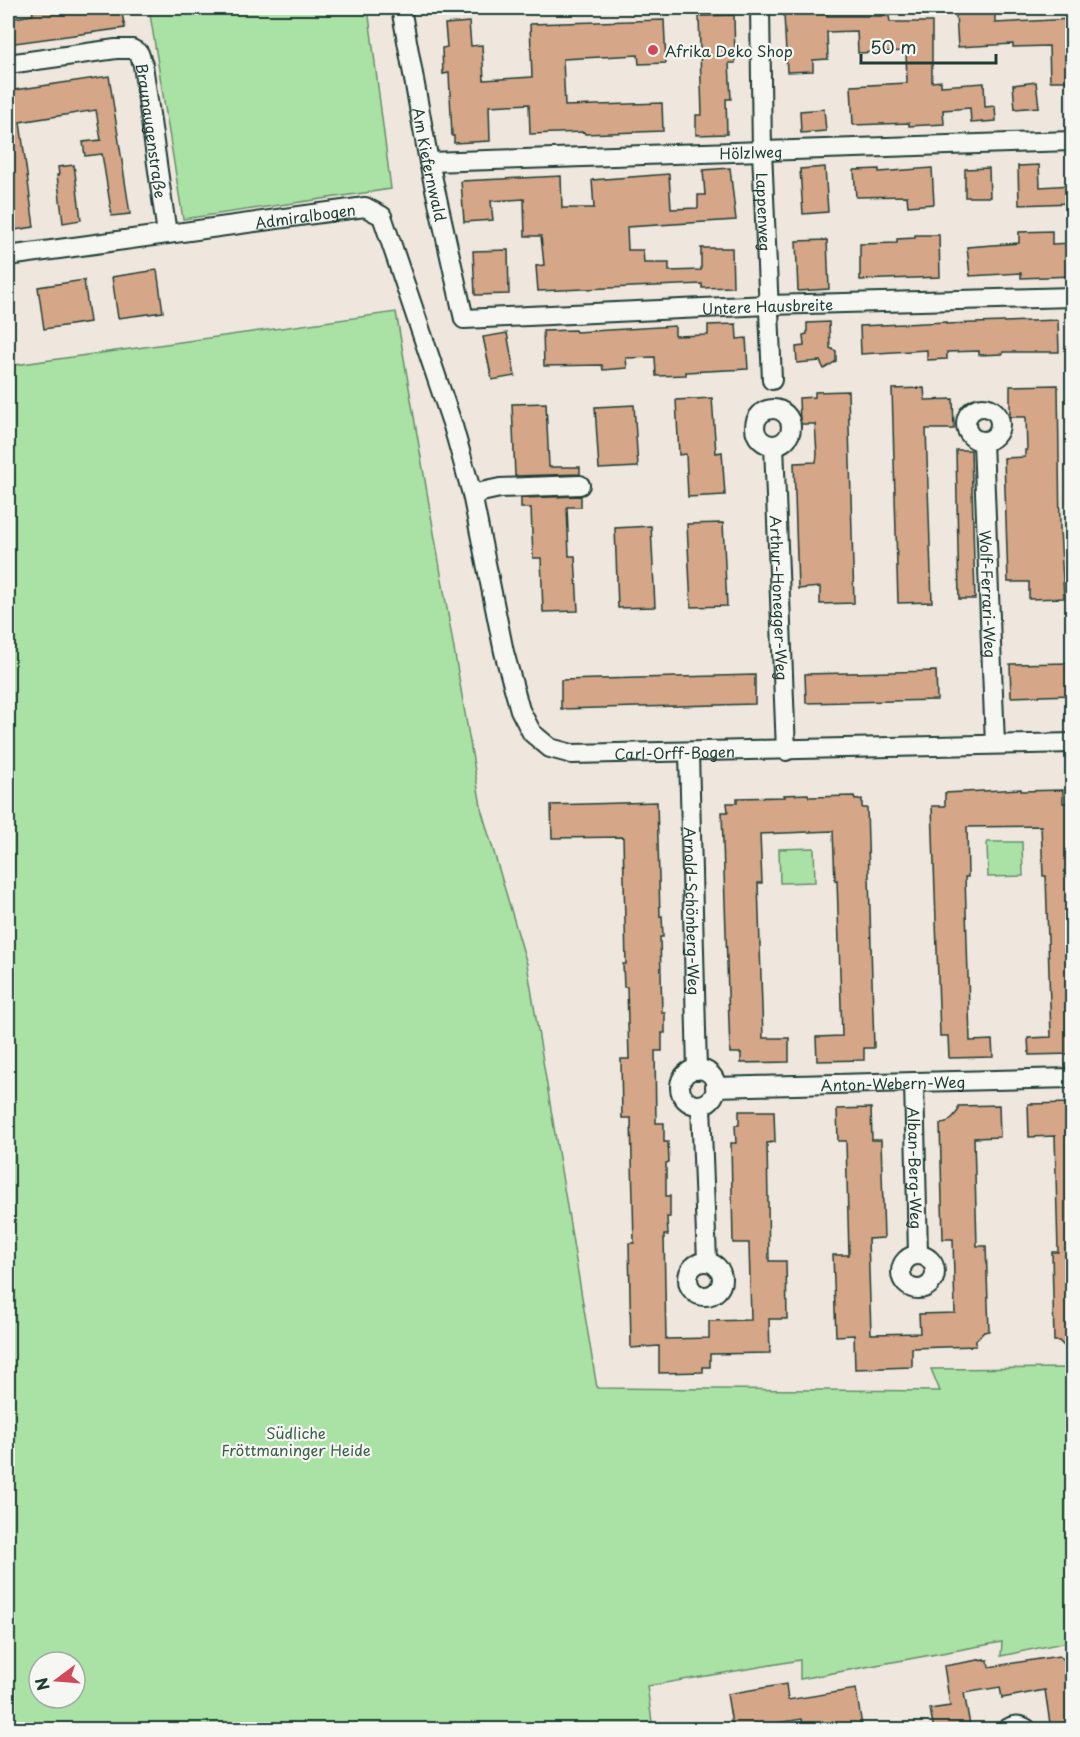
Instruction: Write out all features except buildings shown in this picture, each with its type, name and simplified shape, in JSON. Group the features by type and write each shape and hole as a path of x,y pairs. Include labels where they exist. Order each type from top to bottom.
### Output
{"street":[{"name":"Am Kiefernwald","path":"401,8 429,162 464,319"},
{"name":"Lappenweg","path":"760,8 762,150 772,380"},
{"name":"Braunaugenstraße","path":"8,64 116,49 132,49 139,53 143,65 168,234"},
{"name":"Hölzlweg","path":"429,162 1072,141"},
{"name":"Admiralbogen","path":"8,256 365,207 382,216 446,404 472,494"},
{"name":"Untere Hausbreite","path":"464,319 768,305 1072,297"},
{"name":"Wolf-Ferrari-Weg","path":"983,442 995,744"},
{"name":"Arthur-Honegger-Weg","path":"774,445 786,751"},
{"path":"472,494 500,488 580,485"},
{"name":"Carl-Orff-Bogen","path":"472,494 504,652 520,710 532,733 550,748 572,754 688,753 1072,743"},
{"name":"Arnold-Schönberg-Weg","path":"688,753 698,1070"},
{"path":"698,1070 703,1070 712,1077 715,1087 711,1098 701,1105 685,1100 680,1089 687,1073 698,1070"},
{"name":"Anton-Webern-Weg","path":"715,1087 1072,1078"},
{"name":"Alban-Berg-Weg","path":"914,1082 918,1254"},
{"path":"701,1105 707,1263"},
{"path":"1006,1730 1020,1726 1028,1730"}],"green space":[{"path":"149,8 368,8 391,189 183,219"},
{"name":"Südliche Fröttmaninger Heide","path":"396,312 482,812 527,964 597,1388 940,1391 931,1369 1072,1368 1072,1641 1001,1656 1002,1642 800,1679 800,1660 647,1686 653,1729 8,1729 8,366"},
{"path":"987,842 1022,842 1023,876 988,877"},
{"path":"814,848 815,882 780,883 779,849"}],"place":[{"name":"Afrika Deko Shop","path":"653,50"}]}
